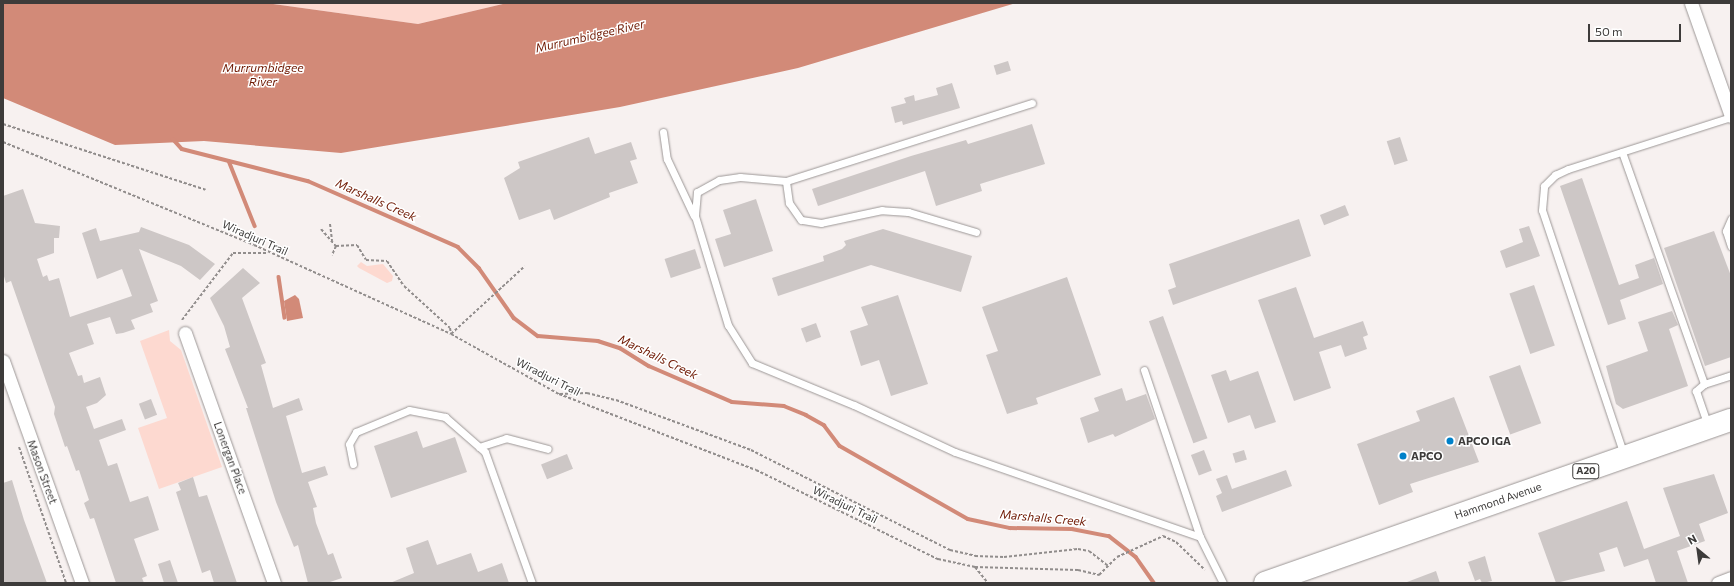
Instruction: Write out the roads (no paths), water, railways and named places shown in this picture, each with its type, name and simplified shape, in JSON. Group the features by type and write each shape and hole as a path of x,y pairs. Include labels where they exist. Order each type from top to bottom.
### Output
{"highway":[{"name":"Hammond Avenue","path":"1265,583 1731,420"}],"street":[{"path":"1691,3 1731,113"},
{"name":"Lonergan Place","path":"184,326 274,583"},
{"name":"Mason Street","path":"3,361 82,583"},
{"path":"1718,583 1731,578"}],"lane":[{"path":"694,216 697,192 719,180 740,177 786,181 1032,103"},
{"path":"1625,457 1573,307 1542,210 1541,197 1544,186 1554,176 1731,113"},
{"path":"663,132 667,159 694,216 728,325 752,363 854,405 955,452 1200,537"},
{"path":"1622,152 1704,384"},
{"path":"786,181 789,203 801,220 821,223 882,210 908,212 976,232"},
{"path":"1731,219 1726,231 1731,246"},
{"path":"1144,370 1200,537 1223,583"},
{"path":"1708,428 1697,396 1698,388 1704,384 1731,375"},
{"path":"353,464 349,444 356,432 409,410 445,417 485,452 532,583"},
{"path":"479,447 506,438 548,449"}],"water":[{"name":"Murrumbidgee River","path":"3,3 266,3 418,24 507,3 1016,3 798,68 620,107 341,153 204,141 115,145 3,98"},
{"path":"295,295 299,299 303,318 287,321 284,301"}],"waterway":[{"name":"Marshalls Creek","path":"173,139 182,149 308,181 458,247 479,268 514,318 538,336 598,341 620,348 649,366 732,402 784,406 806,415 824,425 840,446 968,519 1010,528 1072,529 1109,536 1136,557 1154,583"},
{"path":"229,161 255,226"},
{"path":"279,277 285,318"}],"place":[{"name":"APCO IGA","path":"1450,441"},
{"name":"APCO","path":"1403,456"}]}
